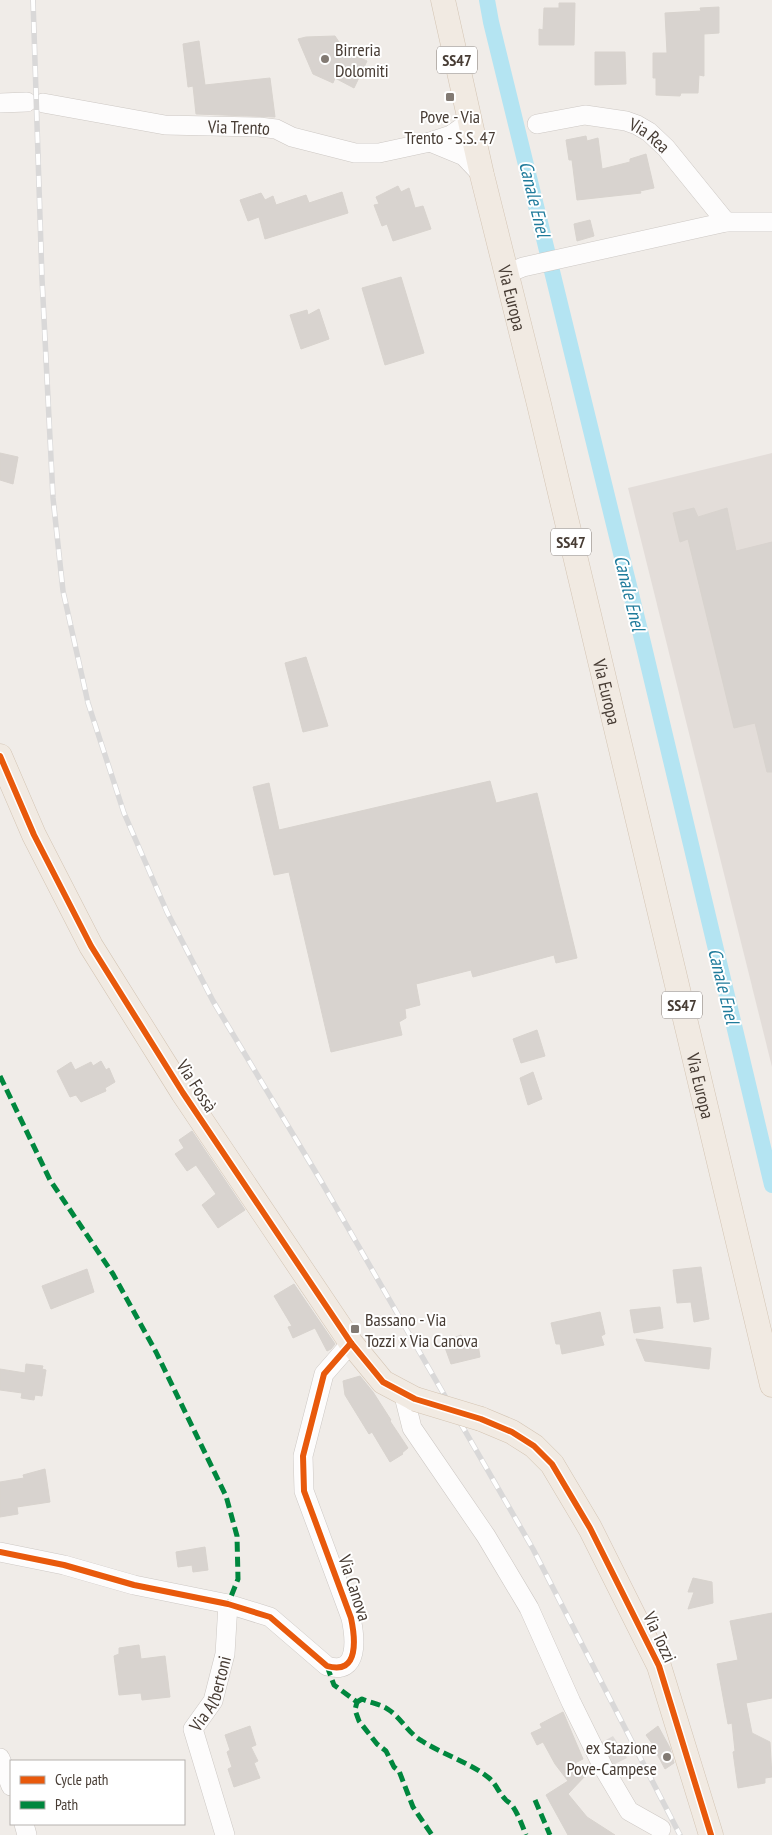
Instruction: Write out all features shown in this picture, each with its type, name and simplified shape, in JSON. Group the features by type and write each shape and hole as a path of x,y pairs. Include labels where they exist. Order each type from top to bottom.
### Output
{"main road":[{"name":"Via Europa","path":"442,0 482,175 514,271 538,400 772,1385"},
{"name":"Via Fossà","path":"0,756 34,834 91,946 182,1093 351,1343 383,1382 409,1396 481,1419"},
{"name":"Via Tozzi","path":"481,1419 512,1432 534,1446 552,1464 590,1528 659,1666 711,1835"}],"street":[{"name":"Via Trento","path":"0,103 35,102 165,125 276,129 292,137 355,153 378,153 430,142 451,135 471,121"},
{"name":"Via Rea","path":"537,124 585,115 626,121 638,125 649,132 666,148 726,222"},
{"path":"430,142 464,156 482,175"},
{"path":"514,271 726,222 772,222"},
{"name":"Via Canova","path":"0,1552 64,1565 134,1584 228,1604 270,1618 327,1666 342,1667 350,1660 354,1651 351,1618 304,1491 302,1456 324,1374 351,1343"},
{"path":"409,1396 412,1428 486,1536 529,1608 571,1702 629,1811 661,1829"},
{"name":"Via Albertoni","path":"224,1835 193,1730 213,1701 225,1654 228,1604"}],"shaded area":[{"path":"772,453 772,1067 628,488"},
{"path":"613,1736 627,1758 609,1767 597,1745"}],"building":[{"path":"559,3 575,3 574,45 539,45 539,29 543,30 544,8 559,8"},
{"path":"719,7 719,33 704,34 704,76 699,75 698,93 681,93 680,96 656,95 656,78 653,78 653,53 667,53 665,13 701,11 700,8"},
{"path":"335,36 345,51 367,61 354,88 335,78 333,83 313,74 298,39"},
{"path":"199,41 205,85 270,78 275,117 196,114 193,86 188,87 183,44"},
{"path":"595,52 625,52 626,84 595,85"},
{"path":"586,136 587,141 598,138 602,169 630,162 630,159 646,154 654,188 640,191 641,193 577,200 572,160 569,160 566,140"},
{"path":"398,186 401,192 409,188 415,208 423,206 431,229 393,241 387,224 382,226 374,205 379,204 376,197"},
{"path":"342,192 348,213 265,239 259,217 248,221 240,200 261,193 265,200 273,196 276,205 306,195 309,203"},
{"path":"590,220 594,236 577,241 574,224"},
{"path":"401,277 424,353 385,365 362,288"},
{"path":"319,309 329,339 301,349 290,315 307,310 308,315"},
{"path":"0,453 18,457 13,484 0,480"},
{"path":"694,508 698,517 727,508 736,551 772,542 772,772 767,772 755,723 734,728 688,539 680,542 673,513"},
{"path":"306,657 328,726 303,732 285,663"},
{"path":"490,781 496,803 537,793 577,958 556,963 554,955 473,977 471,970 416,984 420,1005 405,1009 406,1018 399,1022 402,1035 331,1052 289,872 274,875 253,787 269,783 279,830"},
{"path":"537,1030 545,1056 521,1063 513,1039"},
{"path":"101,1061 106,1070 109,1068 115,1082 105,1088 106,1091 81,1102 76,1095 70,1097 57,1071 71,1062 75,1070 91,1062 93,1066"},
{"path":"533,1072 542,1099 528,1105 520,1078"},
{"path":"192,1131 245,1210 218,1228 202,1205 216,1194 196,1165 187,1171 175,1154 184,1148 179,1140"},
{"path":"701,1267 709,1319 694,1322 691,1302 677,1303 673,1270"},
{"path":"87,1269 94,1292 51,1309 42,1286"},
{"path":"294,1284 335,1344 331,1349 327,1351 315,1328 293,1338 288,1327 292,1326 274,1296"},
{"path":"660,1307 663,1328 634,1333 630,1310"},
{"path":"600,1312 605,1334 601,1336 604,1345 562,1354 560,1344 556,1344 551,1323"},
{"path":"461,1335 465,1348 478,1344 480,1357 451,1364 443,1342"},
{"path":"636,1339 711,1348 709,1369 645,1361"},
{"path":"26,1364 43,1366 42,1369 46,1370 42,1396 35,1395 34,1400 21,1398 22,1393 0,1390 0,1369 25,1373"},
{"path":"360,1376 373,1392 408,1448 403,1454 390,1462 372,1432 369,1434 345,1395 343,1381"},
{"path":"45,1469 50,1502 17,1507 18,1514 0,1517 0,1482 24,1478 23,1475"},
{"path":"205,1547 208,1570 193,1572 192,1565 178,1567 176,1552"},
{"path":"693,1578 712,1582 713,1603 688,1609 694,1592 688,1592"},
{"path":"772,1613 772,1698 746,1703 752,1733 770,1742 772,1777 765,1778 765,1783 738,1788 733,1752 735,1751 732,1723 728,1724 717,1664 738,1660 730,1621"},
{"path":"139,1645 141,1659 165,1656 170,1697 142,1700 141,1693 119,1695 114,1656 119,1654 119,1648"},
{"path":"563,1712 583,1759 575,1763 587,1774 568,1794 587,1817 615,1835 568,1835 546,1795 568,1781 555,1764 543,1742 537,1745 531,1733 542,1728 540,1724"},
{"path":"250,1726 256,1745 251,1747 258,1761 254,1763 260,1778 234,1787 228,1769 232,1767 227,1752 230,1750 225,1735"},
{"path":"658,1726 670,1748 674,1763 665,1769 657,1754 658,1752 646,1735"}],"waterway":[{"name":"Canale Enel","path":"487,0 772,1185"}],"railway":[{"path":"33,0 42,279 53,498 63,591 88,703 124,813 167,912 213,1001 321,1181 533,1549 680,1835"}],"marked path":[{"path":"0,1076 50,1180 113,1274 156,1352 226,1496 237,1536 238,1579 228,1604"},
{"path":"327,1666 334,1685 357,1702 355,1710 359,1721 377,1744 386,1751 394,1767 399,1771 413,1807 432,1835"},
{"path":"357,1702 362,1699 386,1708 417,1738 489,1778 503,1797 511,1804 520,1819 526,1835"},
{"path":"535,1800 550,1835"}],"cycle path":[{"path":"0,756 34,835 91,946 183,1093 351,1343 383,1382 415,1399 481,1419 512,1432 534,1446 552,1464 590,1528 659,1666 711,1835"},
{"path":"0,1552 64,1565 134,1585 228,1604 270,1617 327,1666 338,1668 345,1665 353,1653 354,1635 351,1618 304,1491 303,1456 324,1374 351,1343"}],"place":[{"name":"Birreria Dolomiti","path":"325,59"},
{"name":"Pove - Via Trento - S.S. 47","path":"450,97"},
{"name":"Bassano - Via Tozzi x Via Canova","path":"355,1329"},
{"name":"ex Stazione Pove-Campese","path":"667,1757"}]}
